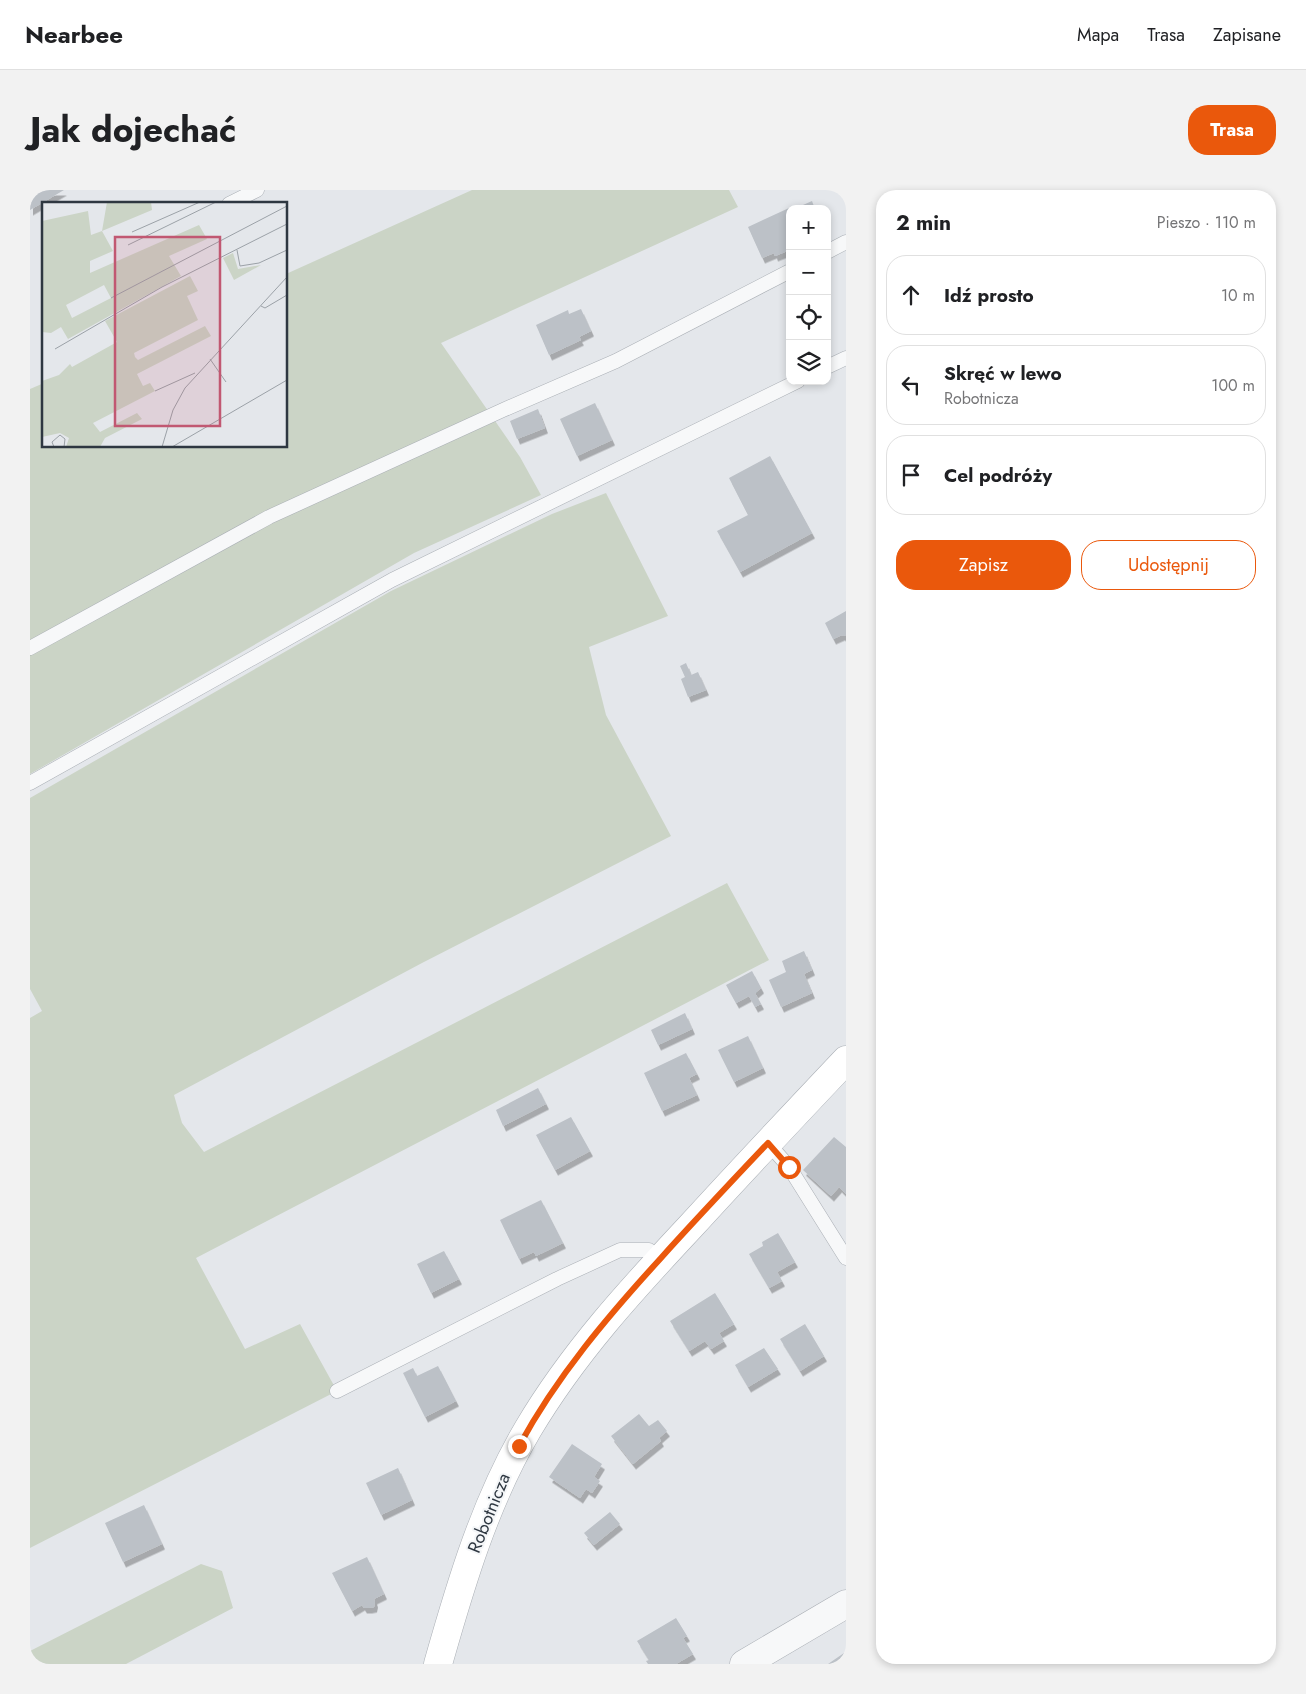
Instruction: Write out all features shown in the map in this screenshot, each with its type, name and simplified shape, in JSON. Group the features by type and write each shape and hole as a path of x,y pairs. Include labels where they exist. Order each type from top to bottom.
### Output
{"street":[{"name":"Robotnicza","path":"438,1664 470,1561 492,1501 510,1463 542,1406 568,1368 614,1311 683,1234 846,1060"},
{"path":"744,1664 846,1604"}],"lane":[{"path":"233,202 257,190"},
{"path":"831,250 846,242"},
{"path":"30,648 269,517 494,414 616,361 786,273"},
{"path":"831,365 846,358"},
{"path":"30,783 392,580 790,385"},
{"path":"768,1143 789,1167 846,1258"},
{"path":"336,1391 620,1250 649,1250"}],"green space":[{"path":"472,190 729,190 738,207 441,343 520,457 541,495 414,553 30,774 30,389 42,384 42,448 288,448 288,273"},
{"path":"606,493 668,616 589,647 606,715 671,836 422,963 174,1095 182,1123 204,1152 727,883 769,960 196,1258 245,1349 300,1324 337,1391 30,1548 30,1018 42,1011 30,989 30,798 391,591 552,514"},
{"path":"201,1564 222,1571 233,1608 126,1664 30,1664 30,1651"}],"building":[{"path":"30,190 64,190 42,202 30,210"},
{"path":"812,201 814,205 803,205"},
{"path":"786,209 786,252 775,256 774,253 762,258 748,227"},
{"path":"581,309 591,331 579,337 581,340 549,355 536,325 568,310 569,314"},
{"path":"595,403 612,440 577,456 560,419"},
{"path":"538,409 545,428 517,439 510,421"},
{"path":"770,456 812,533 740,572 717,531 748,515 729,478"},
{"path":"846,611 846,635 833,639 825,623"},
{"path":"686,663 691,675 698,672 706,690 688,697 681,679 685,677 680,666"},
{"path":"804,951 812,970 804,974 812,993 781,1007 769,980 786,972 782,961"},
{"path":"752,971 761,988 755,993 761,1004 755,1007 749,996 736,1003 726,985"},
{"path":"685,1013 692,1029 658,1045 651,1030"},
{"path":"748,1036 763,1068 734,1082 718,1050"},
{"path":"686,1053 697,1074 689,1078 697,1095 662,1111 644,1073"},
{"path":"538,1088 546,1104 503,1126 496,1110"},
{"path":"571,1117 590,1151 555,1170 536,1135"},
{"path":"834,1137 846,1147 846,1194 839,1187 831,1196 803,1170"},
{"path":"541,1200 563,1243 536,1256 534,1252 519,1259 500,1220"},
{"path":"778,1233 795,1262 777,1272 782,1281 769,1288 749,1254 763,1246 762,1242"},
{"path":"444,1251 459,1279 431,1293 417,1264"},
{"path":"715,1293 734,1324 719,1333 724,1341 711,1349 705,1341 689,1351 670,1321"},
{"path":"805,1324 824,1356 800,1371 780,1339"},
{"path":"764,1348 778,1369 748,1387 735,1365"},
{"path":"438,1366 456,1401 425,1417 403,1373 413,1368 417,1376"},
{"path":"639,1414 649,1426 658,1420 667,1431 659,1438 661,1441 633,1464 611,1436"},
{"path":"572,1444 602,1464 594,1477 600,1481 592,1493 586,1489 580,1498 549,1477"},
{"path":"398,1468 412,1500 381,1515 366,1483"},
{"path":"144,1505 162,1544 123,1562 105,1523"},
{"path":"610,1512 620,1524 594,1545 584,1533"},
{"path":"367,1557 384,1594 374,1599 374,1607 364,1608 362,1605 352,1611 332,1573"},
{"path":"676,1618 687,1636 683,1638 693,1654 676,1664 648,1664 646,1661 649,1660 637,1641"},
{"path":"844,1653 846,1664 828,1664"}],"route":[{"path":"519,1446 547,1398 590,1339 676,1241 768,1143 789,1167"}]}
